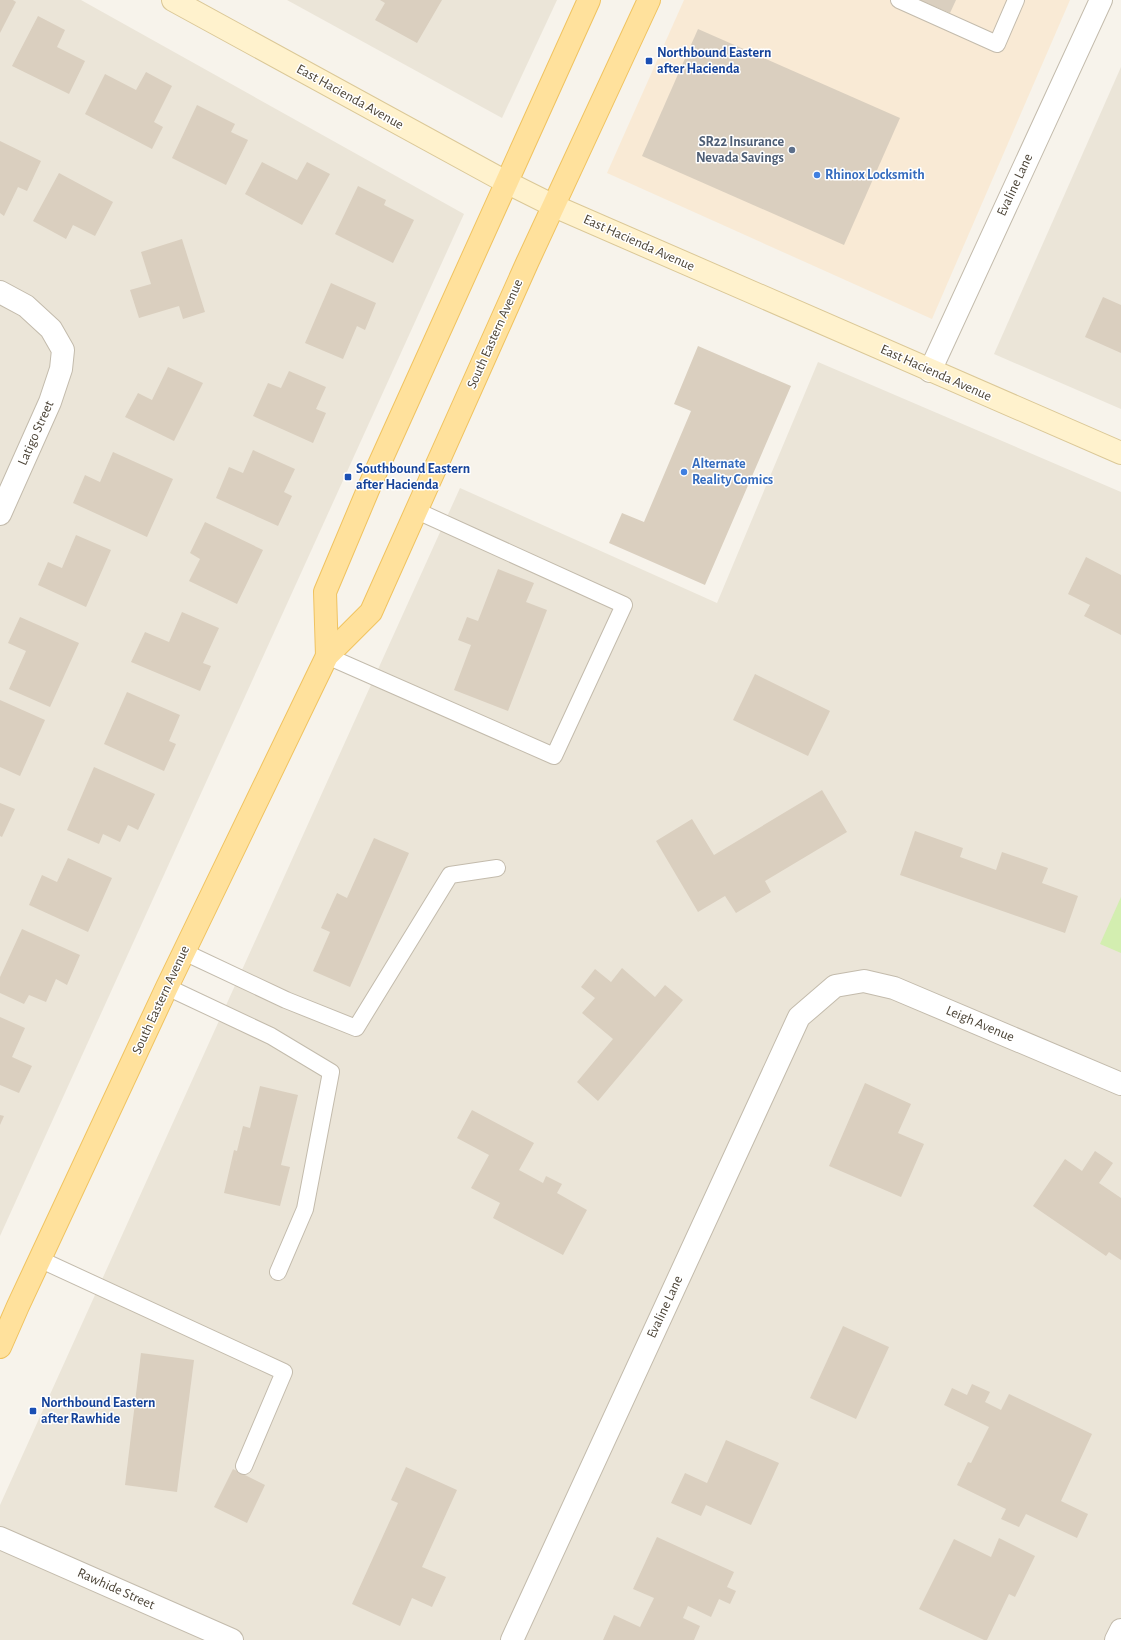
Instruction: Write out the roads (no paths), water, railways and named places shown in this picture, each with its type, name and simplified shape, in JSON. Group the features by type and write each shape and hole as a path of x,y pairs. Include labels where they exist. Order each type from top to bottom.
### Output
{"main road":[{"name":"East Hacienda Avenue","path":"172,0 506,182 554,206 1121,453"},
{"name":"South Eastern Avenue","path":"327,656 325,592 373,478 589,0"},
{"name":"South Eastern Avenue","path":"0,1347 39,1259 167,987 327,656 371,612 415,510 649,0"}],"street":[{"name":"Evaline Lane","path":"930,371 1101,0"},
{"name":"Latigo Street","path":"0,292 26,306 51,329 63,350 61,369 50,402 0,514"},
{"name":"Leigh Avenue","path":"835,986 864,981 894,988 1121,1084"},
{"name":"Evaline Lane","path":"512,1640 799,1017 835,986"},
{"name":"Rawhide Street","path":"0,1538 232,1640"},
{"path":"1116,1640 1121,1630"}],"lane":[{"path":"899,0 998,44 1016,0"},
{"path":"327,656 554,756 624,605 415,510"},
{"path":"184,952 286,1000 356,1028 450,875 497,868"},
{"path":"167,987 271,1036 331,1072 305,1209 278,1272"},
{"path":"39,1259 284,1372 244,1466"}],"place":[{"name":"Northbound Eastern after Hacienda","path":"649,61"},
{"name":"SR22 Insurance Nevada Savings","path":"792,150"},
{"name":"Rhinox Locksmith","path":"817,175"},
{"name":"Alternate Reality Comics","path":"684,472"},
{"name":"Southbound Eastern after Hacienda","path":"348,477"},
{"name":"Northbound Eastern after Rawhide","path":"33,1411"}]}
